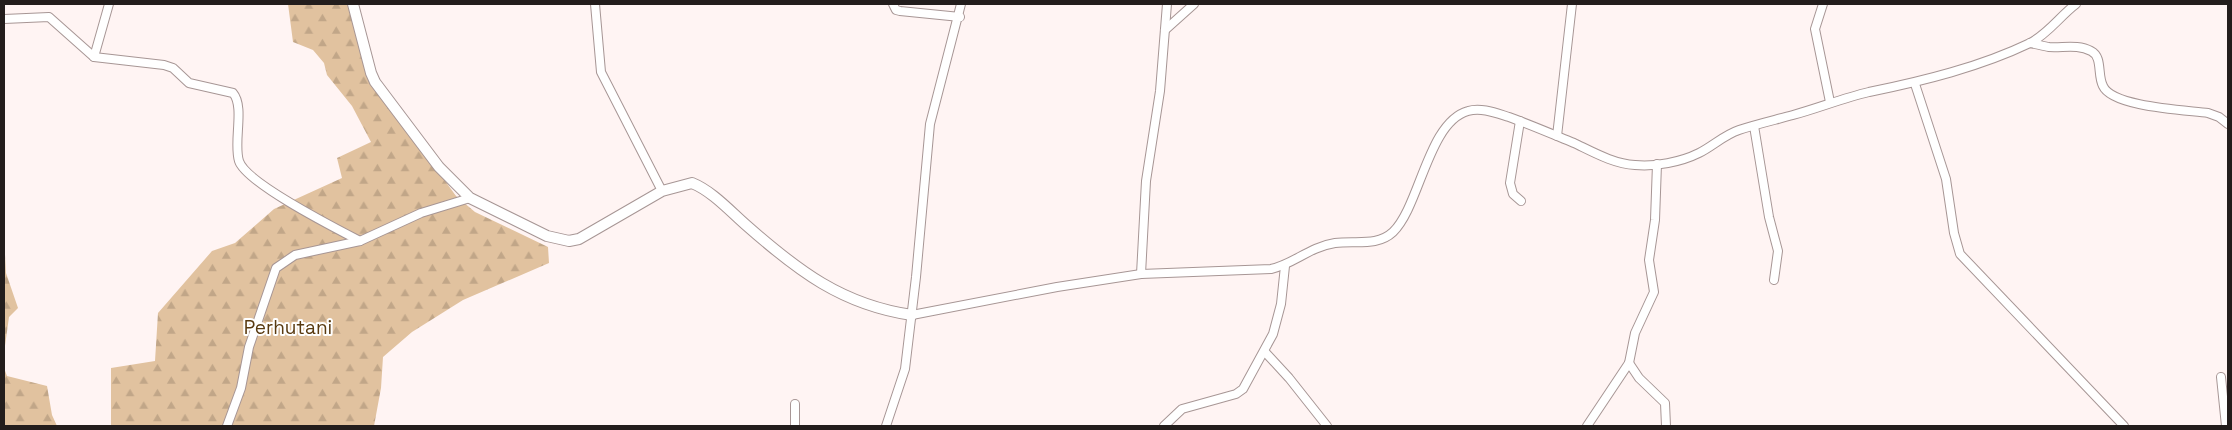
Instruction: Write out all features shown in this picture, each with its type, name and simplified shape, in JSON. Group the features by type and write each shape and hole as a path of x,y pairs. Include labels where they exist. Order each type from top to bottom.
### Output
{"street":[{"path":"94,57 109,4"},
{"path":"353,4 375,82 439,167 470,198 547,236 569,241 579,239 662,191 692,183 700,186 798,270 827,287 884,310 912,315 1141,274 1271,269 1285,266 1300,255 1317,247 1336,242 1373,242 1386,238 1396,230 1431,153 1446,129 1457,116 1476,110 1491,111 1520,121 1614,161 1635,165 1657,164 1698,154 1724,136 1754,126 1830,102 1915,84 2030,43 2042,36 2076,4"},
{"path":"595,4 601,72 662,191"},
{"path":"893,4 896,10 900,11 960,17"},
{"path":"886,426 905,369 930,124 962,4"},
{"path":"1141,274 1146,181 1160,91 1167,4"},
{"path":"1165,30 1194,4"},
{"path":"1557,136 1572,4"},
{"path":"1823,4 1815,29 1830,102"},
{"path":"4,19 49,17 94,57 164,65 172,68 190,83 233,93 238,104 237,150 242,168 268,189 360,241"},
{"path":"2030,43 2049,47 2084,48 2093,52 2097,57 2102,85 2106,91 2115,97 2130,102 2208,113 2219,117 2228,124"},
{"path":"1915,84 1946,179 1954,232 1960,254 2124,426"},
{"path":"1520,121 1510,183 1513,194 1521,201"},
{"path":"1754,126 1769,217 1778,251 1774,280"},
{"path":"1587,426 1629,363 1635,333 1654,292 1649,260 1655,220 1657,164"},
{"path":"227,426 241,388 249,348 276,268 283,261 296,255 360,241 422,213 470,198"},
{"path":"1164,426 1182,408 1236,394 1243,389 1265,352 1273,334 1281,304 1285,266"},
{"path":"1265,352 1289,378 1327,426"},
{"path":"1629,363 1639,378 1665,403 1666,426"},
{"path":"2222,377 2226,426"},
{"path":"795,404 795,426"}],"green space":[{"name":"Perhutani","path":"288,4 349,4 367,73 456,196 475,212 548,247 549,263 463,300 412,332 383,357 381,388 374,426 111,426 111,368 155,361 158,313 212,251 235,243 274,209 342,178 337,158 371,142 352,106 327,75 324,63 313,50 293,42"},
{"path":"4,236 6,273 18,308 9,317 4,353"},
{"path":"4,368 7,376 47,386 52,415 57,426 4,426"}]}
